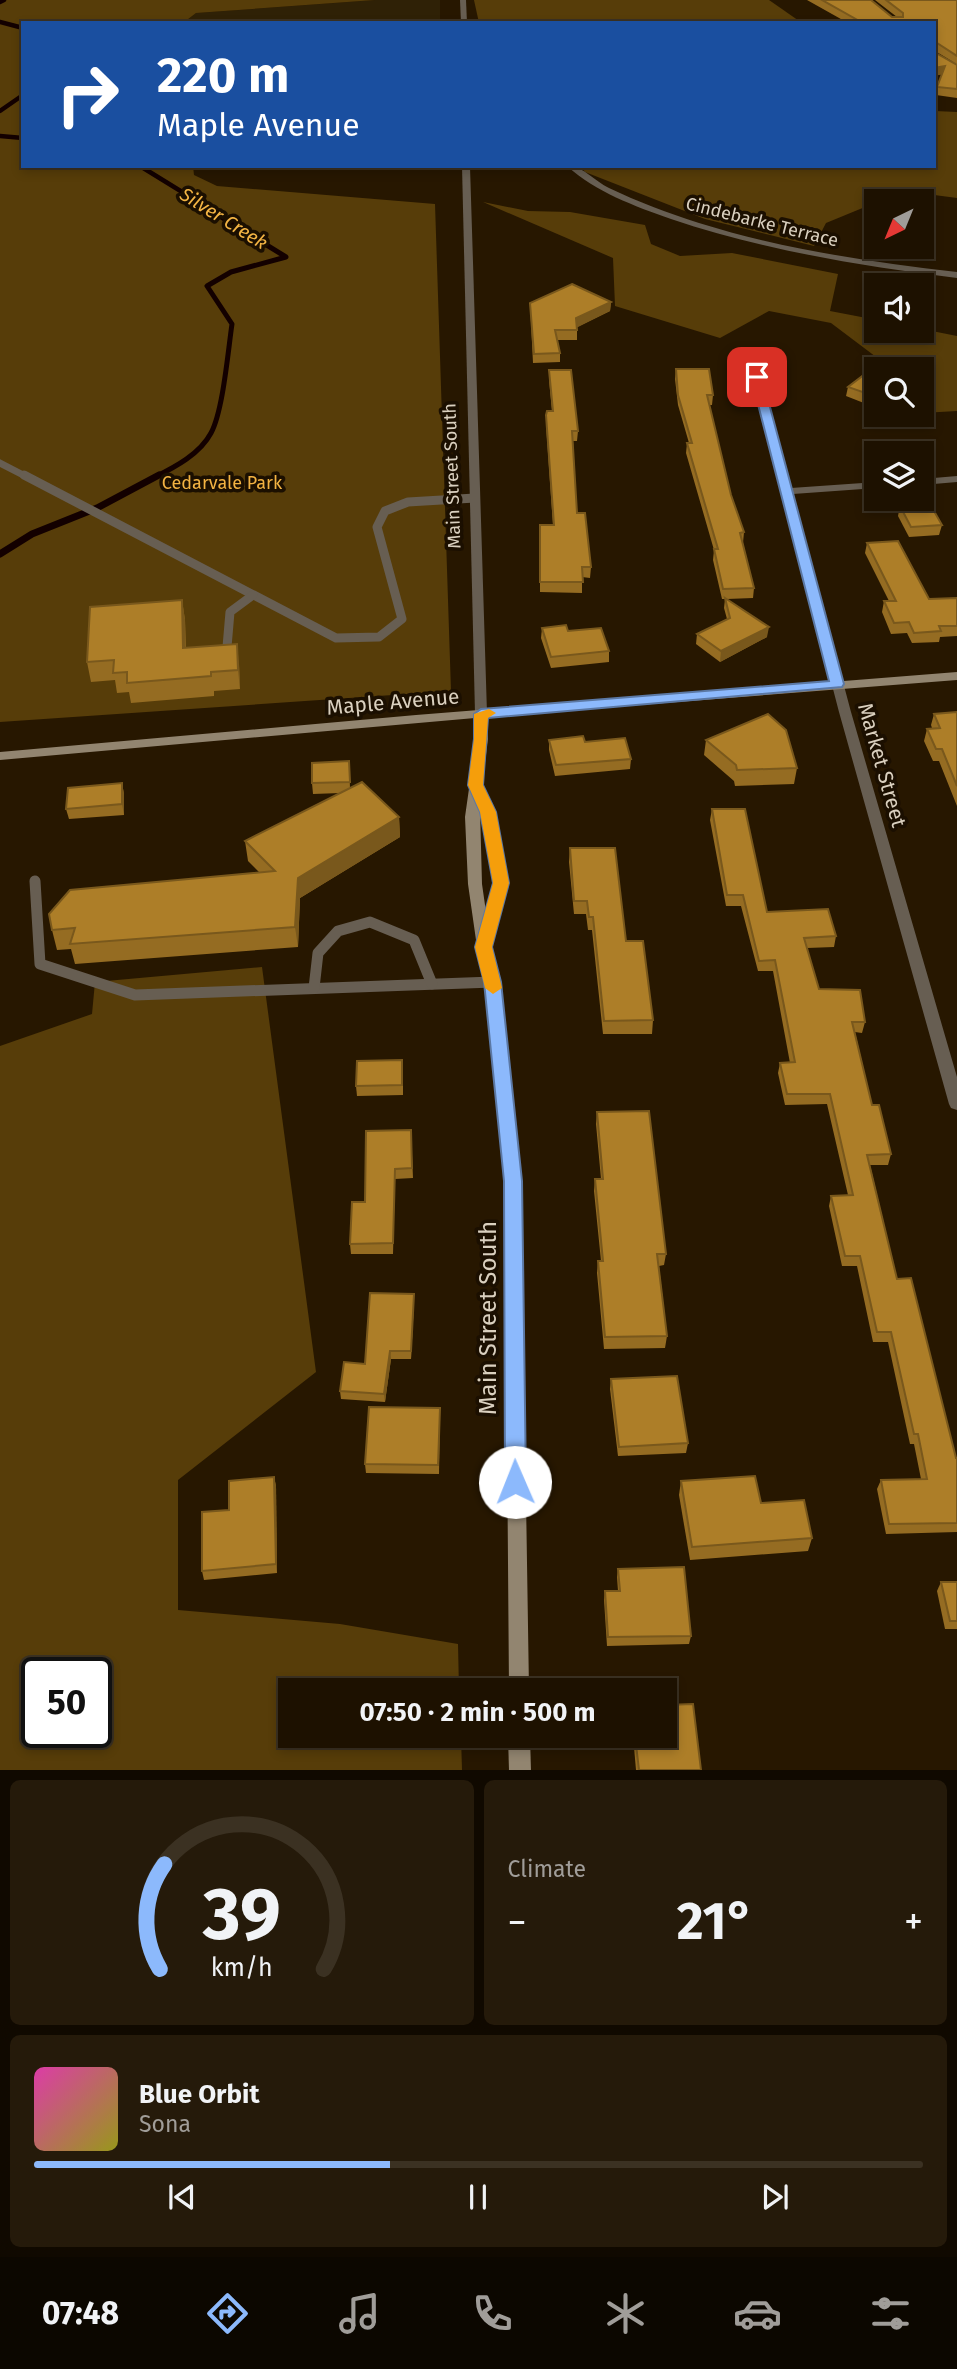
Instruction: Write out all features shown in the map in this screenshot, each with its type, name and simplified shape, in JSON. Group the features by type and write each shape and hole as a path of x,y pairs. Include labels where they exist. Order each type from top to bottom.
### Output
{"main road":[{"name":"Maple Avenue","path":"0,756 957,676"},
{"name":"Main Street South","path":"481,714 482,739 475,785 473,853 484,947 493,982 513,1181 519,1678"},
{"name":"Main Street South","path":"475,785 488,812 501,883 484,947"},
{"path":"519,1748 520,1770"}],"street":[{"path":"463,0 464,21"},
{"name":"Main Street South","path":"466,168 481,714"},
{"name":"Cindebarke Terrace","path":"574,168 607,191 693,223 855,261 957,275"},
{"name":"Market Street","path":"765,356 757,377 789,491 837,684 957,1104"},
{"path":"934,481 957,479"},
{"path":"789,491 864,486"}],"lane":[{"path":"0,463 336,638 379,637 402,619 377,527 385,511 408,502 475,498"},
{"path":"227,647 230,612 253,595"},
{"path":"35,881 40,964 135,995 493,982"},
{"path":"314,988 318,953 338,931 370,922 414,940 432,984"}],"shaded area":[{"path":"375,0 440,0 440,21 186,21 196,13"}],"green space":[{"name":"Cedarvale Park","path":"0,0 375,0 196,13 186,21 21,21 21,168 193,168 194,175 217,186 435,204 451,691 0,722"},
{"path":"474,0 769,0 799,21 479,21"},
{"path":"936,111 957,112 957,198 934,195 934,189 864,189 864,207 826,223 814,246 705,219 585,172 582,168 936,168"},
{"path":"483,202 528,211 570,212 645,225 651,244 680,256 732,253 838,274 830,311 864,318 864,343 934,343 934,331 957,336 957,411 934,412 934,357 876,357 831,323 769,311 720,338 615,306 613,258"},
{"path":"262,967 316,1372 178,1480 178,1610 340,1624 458,1644 459,1678 278,1678 278,1748 461,1748 462,1770 0,1770 0,1046 92,1014 95,982"}],"building":[{"path":"822,0 871,0 892,17 903,17 903,13 886,0 957,0 957,56 936,43 936,21 859,21"},
{"path":"936,53 957,65 957,89 937,87 945,66 936,68"},
{"path":"572,284 611,302 576,318 577,330 555,330 560,353 534,354 530,303"},
{"path":"676,369 709,369 713,395 707,395 731,495 744,532 740,533 754,588 723,589 714,549 718,549 687,443 692,443 678,395"},
{"path":"549,370 571,370 578,431 572,431 577,513 585,513 591,567 582,567 583,582 540,582 540,525 554,525 546,415 547,411 553,411"},
{"path":"864,375 864,393 848,387"},
{"path":"903,511 934,511 942,525 911,527"},
{"path":"898,541 929,599 957,598 957,626 939,626 941,631 914,633 909,622 894,623 884,601 896,601 867,543"},
{"path":"725,598 769,627 721,651 697,634 730,618"},
{"path":"182,600 183,648 237,644 238,670 211,672 211,676 127,683 127,672 113,673 114,660 87,662 90,607"},
{"path":"566,625 568,631 601,628 609,651 551,657 542,628"},
{"path":"957,712 957,786 942,749 936,749 927,729 940,728 934,714"},
{"path":"768,714 786,730 797,768 737,770 736,765 706,740"},
{"path":"583,736 585,742 625,738 631,759 556,765 549,740"},
{"path":"349,761 350,782 312,783 312,763"},
{"path":"362,782 399,817 298,878 295,927 70,944 75,928 52,930 49,914 70,890 275,871 245,841"},
{"path":"122,783 122,804 66,809 68,788"},
{"path":"712,809 745,809 767,912 828,909 836,936 804,938 819,989 860,990 865,1022 852,1022 872,1105 879,1105 891,1154 867,1155 897,1279 911,1278 957,1458 957,1523 889,1524 881,1480 927,1479 918,1434 914,1434 891,1332 877,1332 860,1256 845,1256 831,1196 853,1195 830,1094 787,1094 780,1063 795,1062 775,960 759,961 743,895 727,895"},
{"path":"570,848 615,848 626,941 643,941 653,1020 604,1021 593,917 589,917 587,901 574,901"},
{"path":"402,1060 402,1085 356,1086 357,1061"},
{"path":"649,1111 666,1254 657,1254 667,1336 605,1337 598,1261 603,1261 595,1179 603,1179 597,1112"},
{"path":"411,1130 412,1168 395,1169 393,1243 350,1244 352,1202 365,1202 366,1131"},
{"path":"370,1293 414,1294 411,1351 390,1351 384,1394 340,1391 344,1362 365,1364"},
{"path":"677,1376 688,1443 619,1447 611,1379"},
{"path":"369,1407 440,1408 438,1465 365,1464"},
{"path":"755,1476 761,1503 804,1500 812,1538 692,1547 681,1481"},
{"path":"274,1477 276,1564 202,1571 202,1512 229,1510 229,1481"},
{"path":"684,1567 691,1636 608,1637 605,1591 620,1591 618,1569"},
{"path":"941,1582 957,1582 957,1621 950,1621"},
{"path":"693,1704 701,1770 639,1770 636,1748 677,1748 677,1705"}],"waterway":[{"path":"0,2 4,0"},
{"name":"Silver Creek","path":"0,22 21,27"},
{"name":"Silver Creek","path":"0,111 21,96"},
{"name":"Silver Creek","path":"0,136 21,138"},
{"name":"Silver Creek","path":"143,168 213,211"},
{"name":"Silver Creek","path":"155,477 194,454 211,433 219,410 232,324 207,286 231,272 286,257 210,210"},
{"name":"Silver Creek","path":"0,554 32,534 97,508 159,475"}],"slow traffic":[{"path":"489,713 481,714 482,739 475,785 488,812 501,883 484,947 493,988"}],"route":[{"path":"515,1482 513,1181 493,982 484,947 501,883 488,812 475,785 482,739 481,714 837,684 789,491 757,377"}]}
